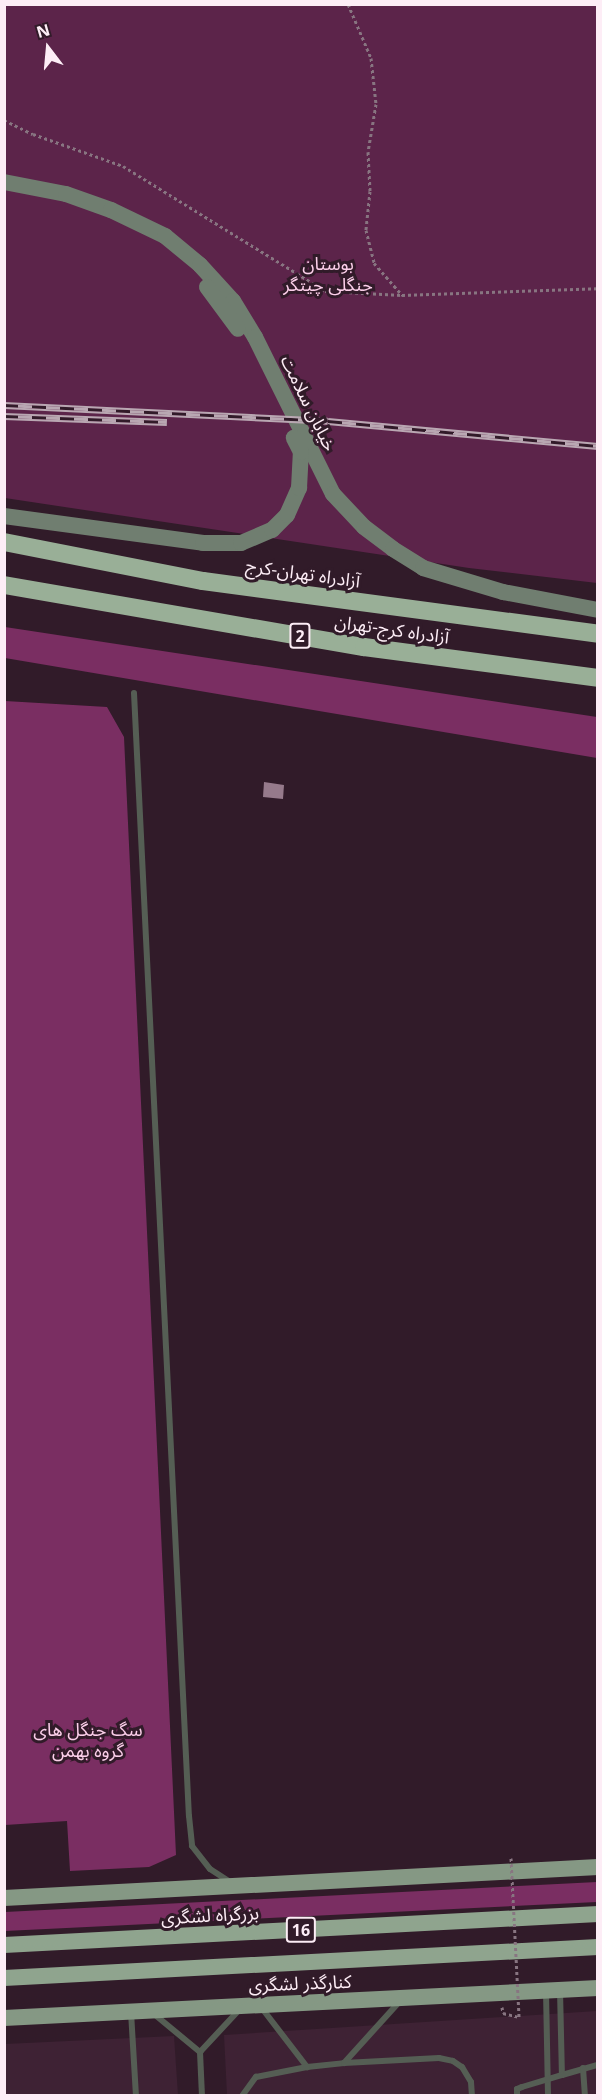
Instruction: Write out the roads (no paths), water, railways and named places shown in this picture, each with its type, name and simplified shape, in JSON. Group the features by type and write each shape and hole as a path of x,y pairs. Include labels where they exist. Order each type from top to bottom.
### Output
{"highway":[{"name":"آزادراه تهران-کرج","path":"4,542 203,581 597,634"},
{"name":"آزادراه کرج-تهران","path":"4,585 364,647 597,678"},
{"name":"بزرگراه لشگری","path":"4,1946 597,1914"},
{"name":"16","path":"4,1978 597,1947"}],"main road":[{"name":"خیابان سلامت","path":"4,182 66,194 111,210 165,236 200,266 233,301 255,337 333,494 364,527 393,549 423,568 503,592 597,610"},
{"name":"خیابان سلامت","path":"4,194 27,195 78,207 111,220 161,247 200,279 231,319 251,352 301,452 299,488 287,515 272,530 241,543 203,543 4,516"},
{"path":"4,1898 597,1867"},
{"name":"کنارگذر لشگری","path":"4,2018 597,1988"}],"lane":[{"path":"134,693 189,1816 192,1846 210,1869 235,1886"},
{"path":"553,1990 562,2075"},
{"path":"548,2096 553,1990"},
{"path":"344,2063 402,1999"},
{"path":"200,2052 251,2004 307,2067"},
{"path":"130,2011 136,2096"},
{"path":"149,2011 200,2052 202,2096"},
{"path":"242,2096 256,2077 307,2067 439,2058 453,2061 462,2067 471,2082 472,2096"},
{"path":"517,2096 518,2089 522,2087 597,2065"},
{"path":"583,2068 585,2096"}],"railway":[{"path":"4,405 328,421 598,446"},
{"path":"4,416 167,422"}],"park label":[{"name":"بوستان جنگلی چیتگر","path":"328,274"},
{"name":"سگ جنگل های گروه بهمن","path":"88,1740"}]}
